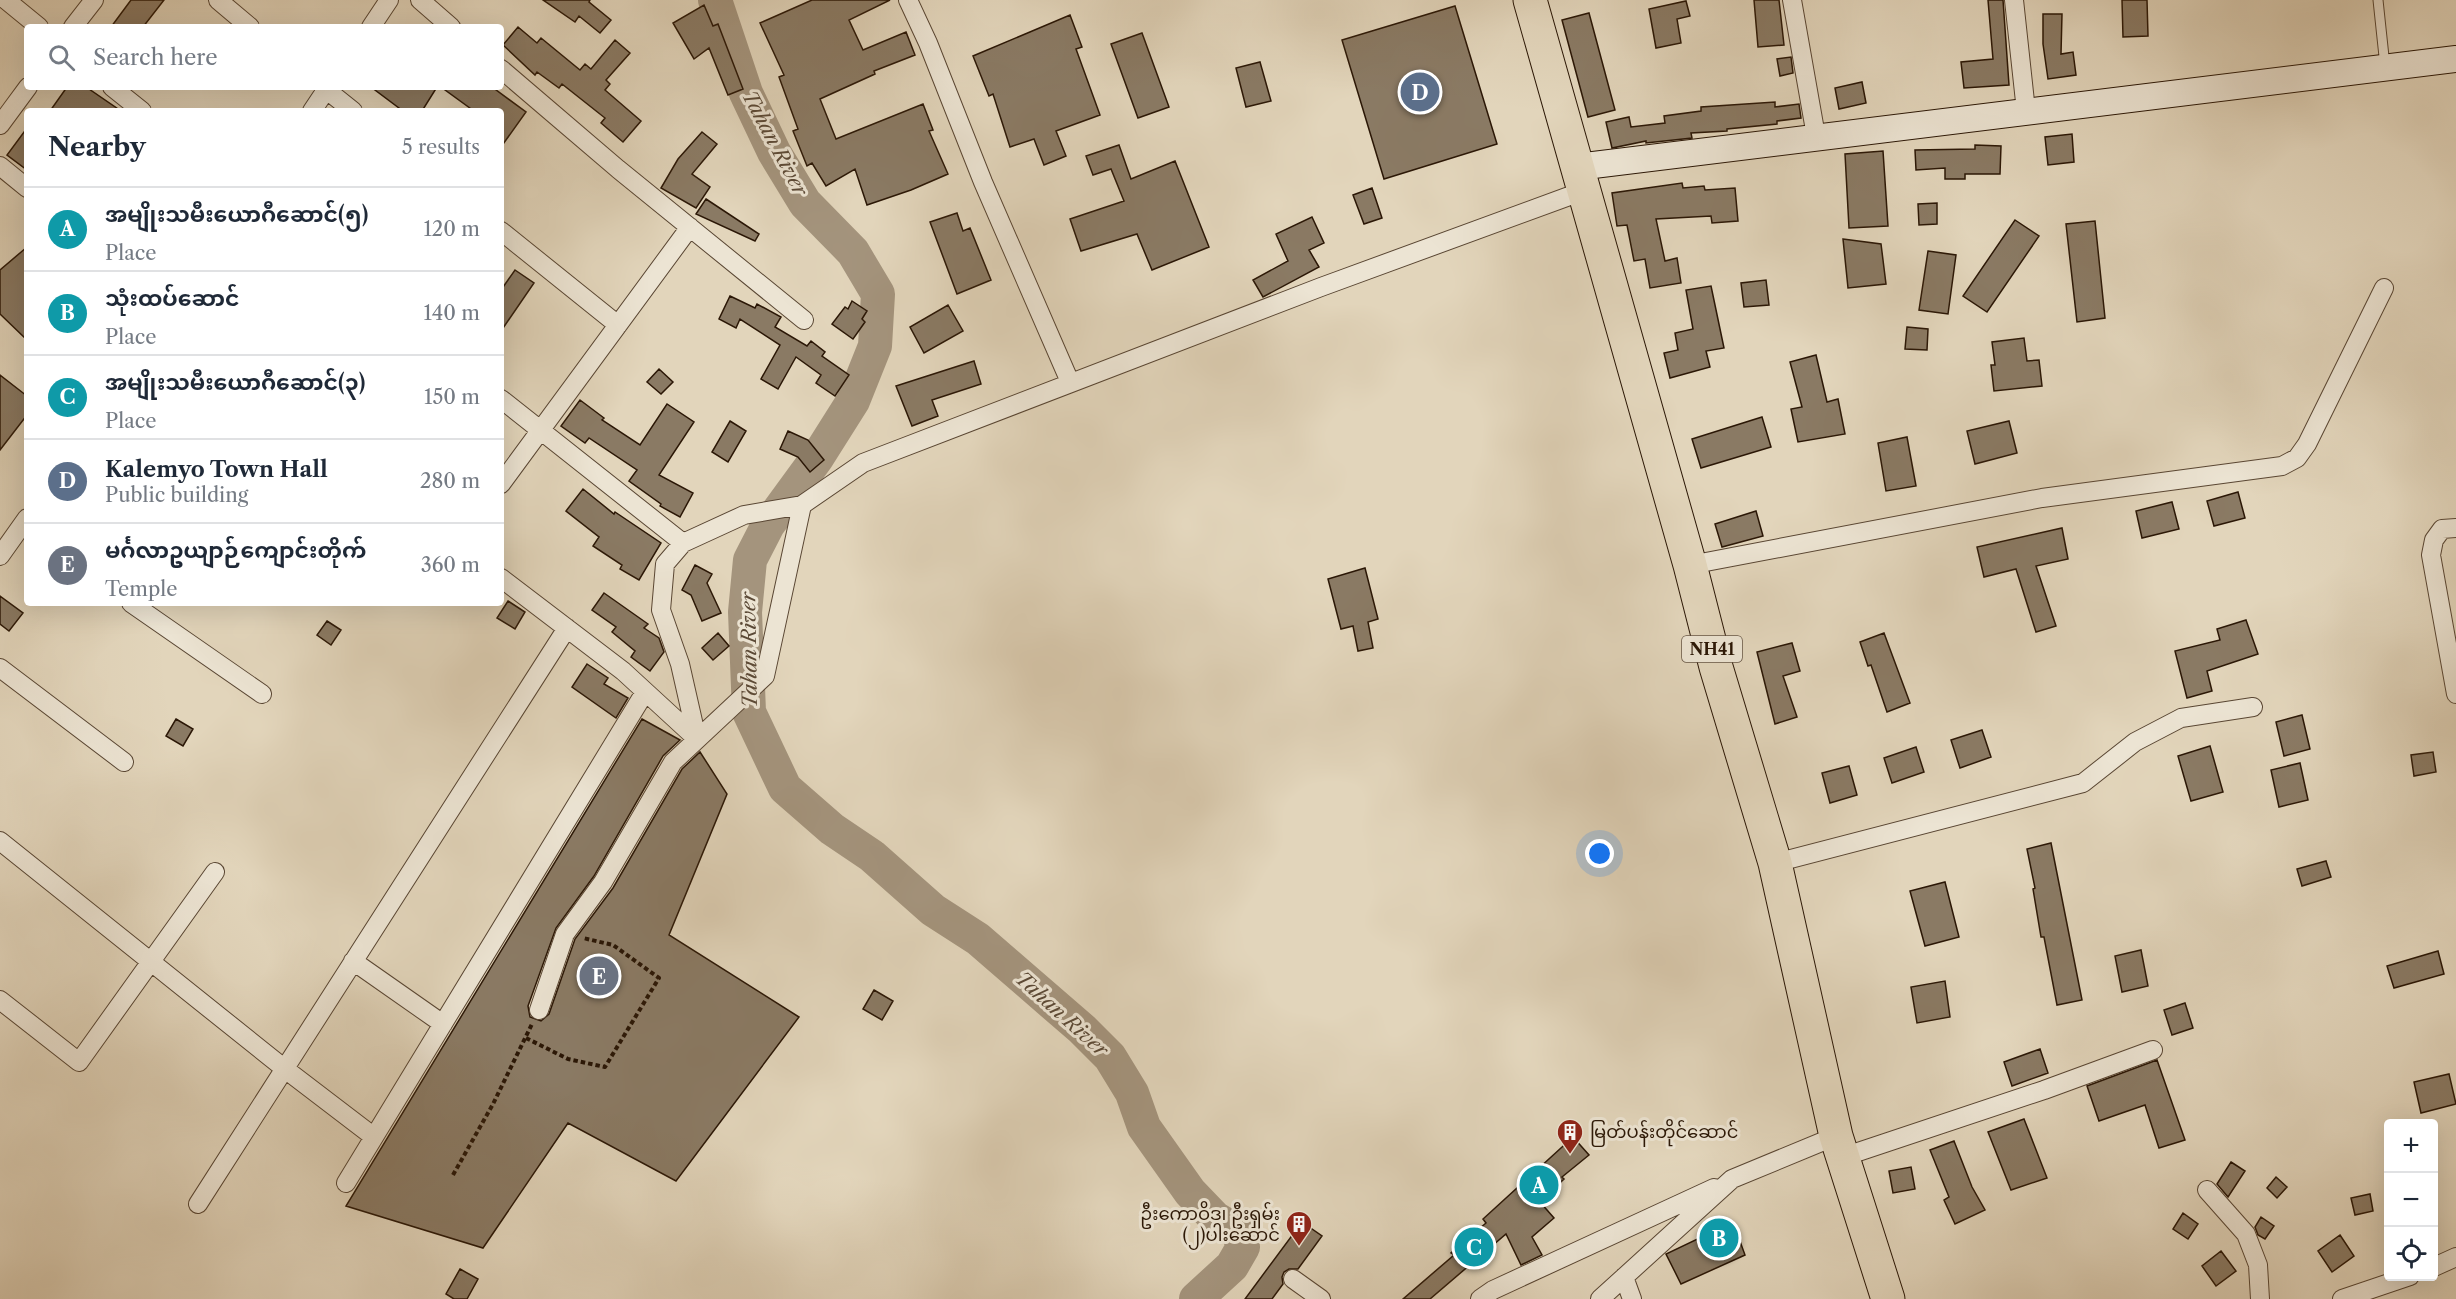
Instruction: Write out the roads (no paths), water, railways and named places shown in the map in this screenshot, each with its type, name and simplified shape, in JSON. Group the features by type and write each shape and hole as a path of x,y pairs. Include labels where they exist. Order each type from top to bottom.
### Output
{"highway":[{"name":"NH41","path":"1530,0 1690,565 1716,667 1775,863 1839,1147 1888,1299"}],"street":[{"path":"6,0 35,24"},
{"path":"76,24 94,0"},
{"path":"218,0 246,24"},
{"path":"372,24 389,0"},
{"path":"420,0 448,24"},
{"path":"908,0 928,43 983,182 1070,382"},
{"path":"1792,0 1816,136"},
{"path":"2014,0 2026,111"},
{"path":"697,740 680,664 661,610 665,564 683,543 744,514 802,505 863,463 1580,179 1816,136 2456,59"},
{"path":"504,72 804,320"},
{"path":"0,125 26,90"},
{"path":"116,90 138,108"},
{"path":"314,108 325,90"},
{"path":"328,90 349,108"},
{"path":"0,166 24,186"},
{"path":"504,480 690,227"},
{"path":"504,233 618,325"},
{"path":"1690,565 2042,498 2282,465 2297,458 2307,444 2384,288"},
{"path":"504,401 683,543"},
{"path":"539,1010 565,934 603,882 673,762 765,676 802,505"},
{"path":"0,556 24,526"},
{"path":"2456,528 2442,529 2434,540 2431,555 2456,694"},
{"path":"504,580 623,671 697,740"},
{"path":"135,606 262,694"},
{"path":"198,1204 567,628"},
{"path":"0,668 124,762"},
{"path":"346,1183 645,692"},
{"path":"1775,863 2083,783 2135,742 2181,718 2253,707"},
{"path":"0,841 285,1069 374,1137"},
{"path":"0,1000 79,1062 215,872"},
{"path":"353,961 443,1024"},
{"path":"1480,1299 1494,1290 1732,1179 2044,1090 2153,1050"},
{"path":"1600,1299 1732,1179"},
{"path":"2207,1190 2246,1234 2258,1265 2260,1299"},
{"path":"2438,1265 2456,1256"},
{"path":"1624,1277 1632,1299"},
{"path":"1293,1279 1321,1299"},
{"path":"2342,1299 2395,1281"}],"lane":[{"path":"2378,0 2385,69"}],"waterway":[{"name":"Tahan River","path":"715,0 746,93 774,152 805,203 853,252 878,294 875,346 853,401 817,458 768,525 750,560 745,612 749,712 785,788 832,829 872,856 933,910 978,939 1082,1029 1110,1057 1132,1093 1144,1127 1190,1192 1215,1218 1238,1232 1243,1247 1232,1266 1196,1299"}],"place":[{"name":"Kalemyo Town Hall","path":"1420,92"},
{"name":"မင်္ဂလာဥယျာဉ်ကျောင်းတိုက်","path":"599,976"},
{"name":"မြတ်ပန်းတိုင်ဆောင်","path":"1570,1155"},
{"name":"အမျိုးသမီးယောဂီဆောင်(၅)","path":"1539,1185"},
{"name":"သုံးထပ်ဆောင်","path":"1719,1238"},
{"name":"ဦးကောဝိဒ၊ ဦးရှမ်း (၂)ပါးဆောင်","path":"1299,1247"},
{"name":"အမျိုးသမီးယောဂီဆောင်(၃)","path":"1474,1247"}]}
